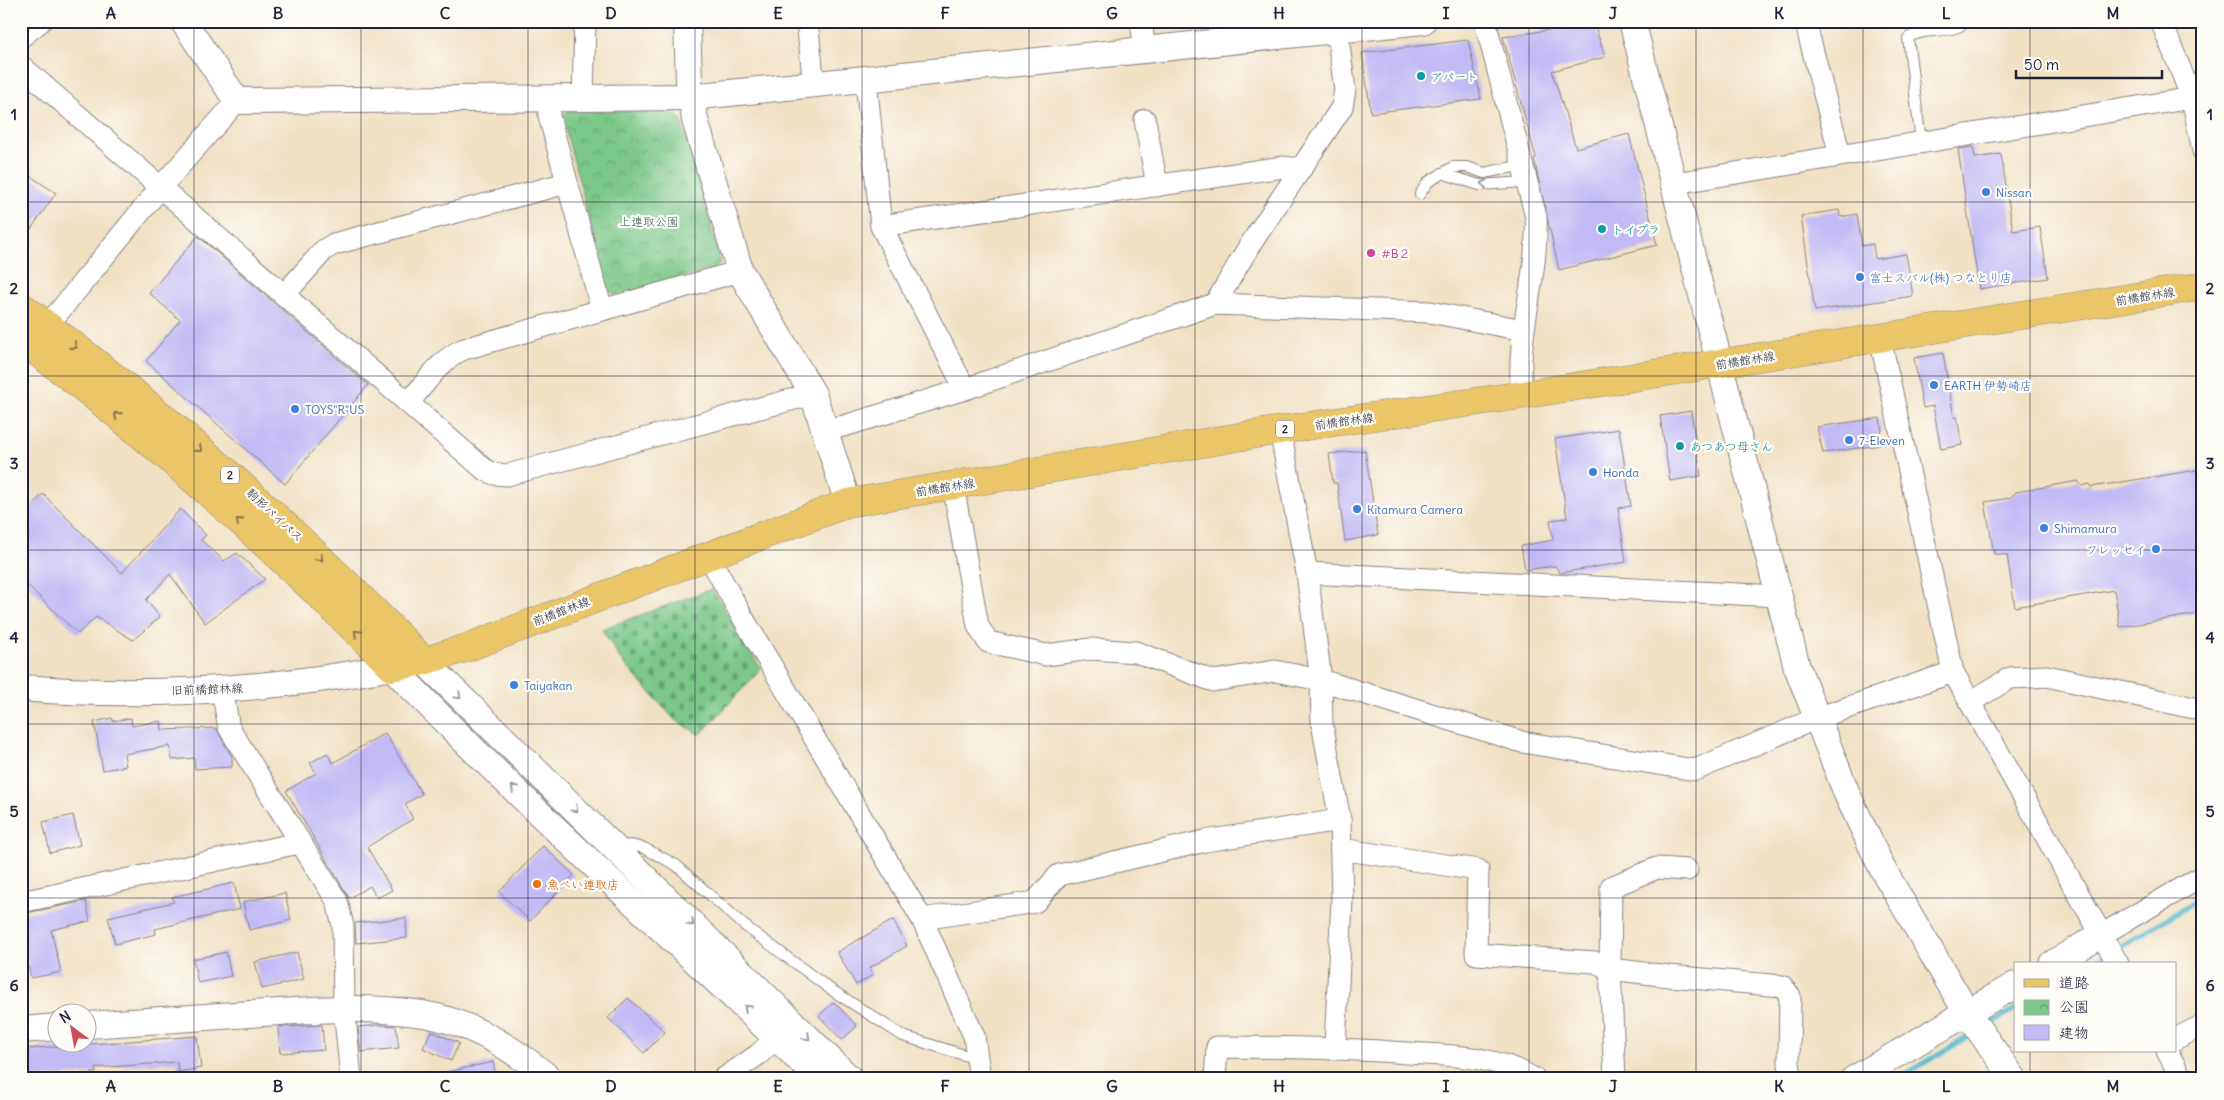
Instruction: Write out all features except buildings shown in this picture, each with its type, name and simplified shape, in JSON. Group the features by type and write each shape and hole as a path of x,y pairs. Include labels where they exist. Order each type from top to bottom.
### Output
{"main road":[{"name":"前橋館林線","path":"392,668 424,661 466,648 848,503 1280,430 1522,395 2203,286"},
{"name":"駒形バイパス","path":"21,306 48,325 249,491 424,661"},
{"name":"2","path":"21,340 76,380 175,464 288,565 392,668"}],"street":[{"path":"21,37 41,21"},
{"path":"183,21 237,101"},
{"path":"583,99 585,21"},
{"path":"688,21 695,120 740,272 814,394 848,503"},
{"path":"807,21 814,85"},
{"path":"1141,21 1145,51"},
{"path":"48,325 160,188 237,101 692,98 1423,21"},
{"path":"1485,21 1536,217 1537,240 1523,330 1520,375 1522,395"},
{"path":"1632,21 1675,183 1797,667 1847,794 1882,868 1967,1013 2014,1079"},
{"path":"1805,21 1840,155"},
{"path":"2161,21 2198,97 2203,151"},
{"path":"1215,304 1248,248 1342,108 1345,98 1337,30"},
{"path":"21,66 484,469 494,474 507,474 814,394"},
{"path":"866,80 881,226 965,390"},
{"path":"1675,183 2198,97"},
{"path":"549,99 549,116 602,310"},
{"path":"1145,120 1157,186"},
{"path":"881,226 1283,167 1300,169"},
{"path":"284,295 324,250 334,244 567,183"},
{"path":"409,402 451,354 740,272"},
{"path":"825,429 844,426 965,390 1215,304 1430,312 1523,330"},
{"path":"1880,338 1952,672 2117,962"},
{"path":"1280,430 1307,573 1321,680 1322,723 1340,820 1342,900 1335,1047"},
{"path":"953,485 978,626 988,642 1046,655 1091,649 1136,652 1213,681 1276,671 1321,680 1522,742 1695,770 1816,718 1952,672"},
{"path":"708,555 743,618 922,919 974,1036 978,1069"},
{"path":"1307,573 1778,596"},
{"path":"424,661 850,1079"},
{"path":"392,668 616,887 777,1037 819,1079"},
{"name":"旧前橋館林線","path":"21,688 71,692 222,690 307,682 392,668"},
{"path":"1970,702 2010,678 2047,676 2203,710"},
{"path":"222,690 229,728 299,843 337,901 343,926 344,1007 351,1079"},
{"path":"922,919 1035,902 1059,875 1205,841 1340,820"},
{"path":"21,902 299,843"},
{"path":"1340,850 1478,870 1476,954 1595,962 1610,969 1782,986 1790,996 1789,1064 1792,1079"},
{"path":"1616,1079 1610,969 1610,887 1657,868 1687,870"},
{"path":"2055,962 2203,876"},
{"path":"1854,1079 2014,986"},
{"path":"98,1024 344,1007 425,1014 470,1028 520,1055 550,1079"},
{"path":"2176,1038 2203,1025"},
{"path":"21,1030 48,1028"},
{"path":"723,1079 759,1054 777,1037"},
{"path":"1215,1079 1217,1047 1335,1047 1475,1058 1514,1066 1535,1079"},
{"path":"2168,1052 2182,1079"}],"lane":[{"path":"1921,142 1908,38 1915,33 1960,26 1967,21"},
{"path":"1420,194 1428,182 1453,167 1467,167 1484,173 1525,173"},
{"path":"1442,173 1479,185 1525,173"},
{"path":"614,848 631,846 644,848 676,865 745,926 830,989 903,1036 978,1069"}],"green space":[{"name":"上連取公園","path":"567,111 670,111 681,119 721,263 716,268 616,295 608,290 562,117"},
{"path":"712,589 761,669 700,735 674,719 621,660 602,629"}],"waterway":[{"path":"2094,962 2203,897"},
{"path":"1985,1027 2014,1010"},
{"path":"1897,1079 1973,1034"}],"place":[{"name":"アパート","path":"1421,76"},
{"name":"Nissan","path":"1986,192"},
{"name":"トイプラ","path":"1602,229"},
{"name":"#B２","path":"1371,253"},
{"name":"富士スバル(株) つなとり店","path":"1860,277"},
{"name":"EARTH 伊勢崎店","path":"1934,385"},
{"name":"TOYS\"R\"US","path":"295,409"},
{"name":"7-Eleven","path":"1849,440"},
{"name":"あつあつ母さん","path":"1680,446"},
{"name":"Honda","path":"1593,472"},
{"name":"Kitamura Camera","path":"1357,509"},
{"name":"Shimamura","path":"2044,528"},
{"name":"フレッセイ","path":"2156,549"},
{"name":"Taiyakan","path":"514,685"},
{"name":"魚べい連取店","path":"537,884"}]}
